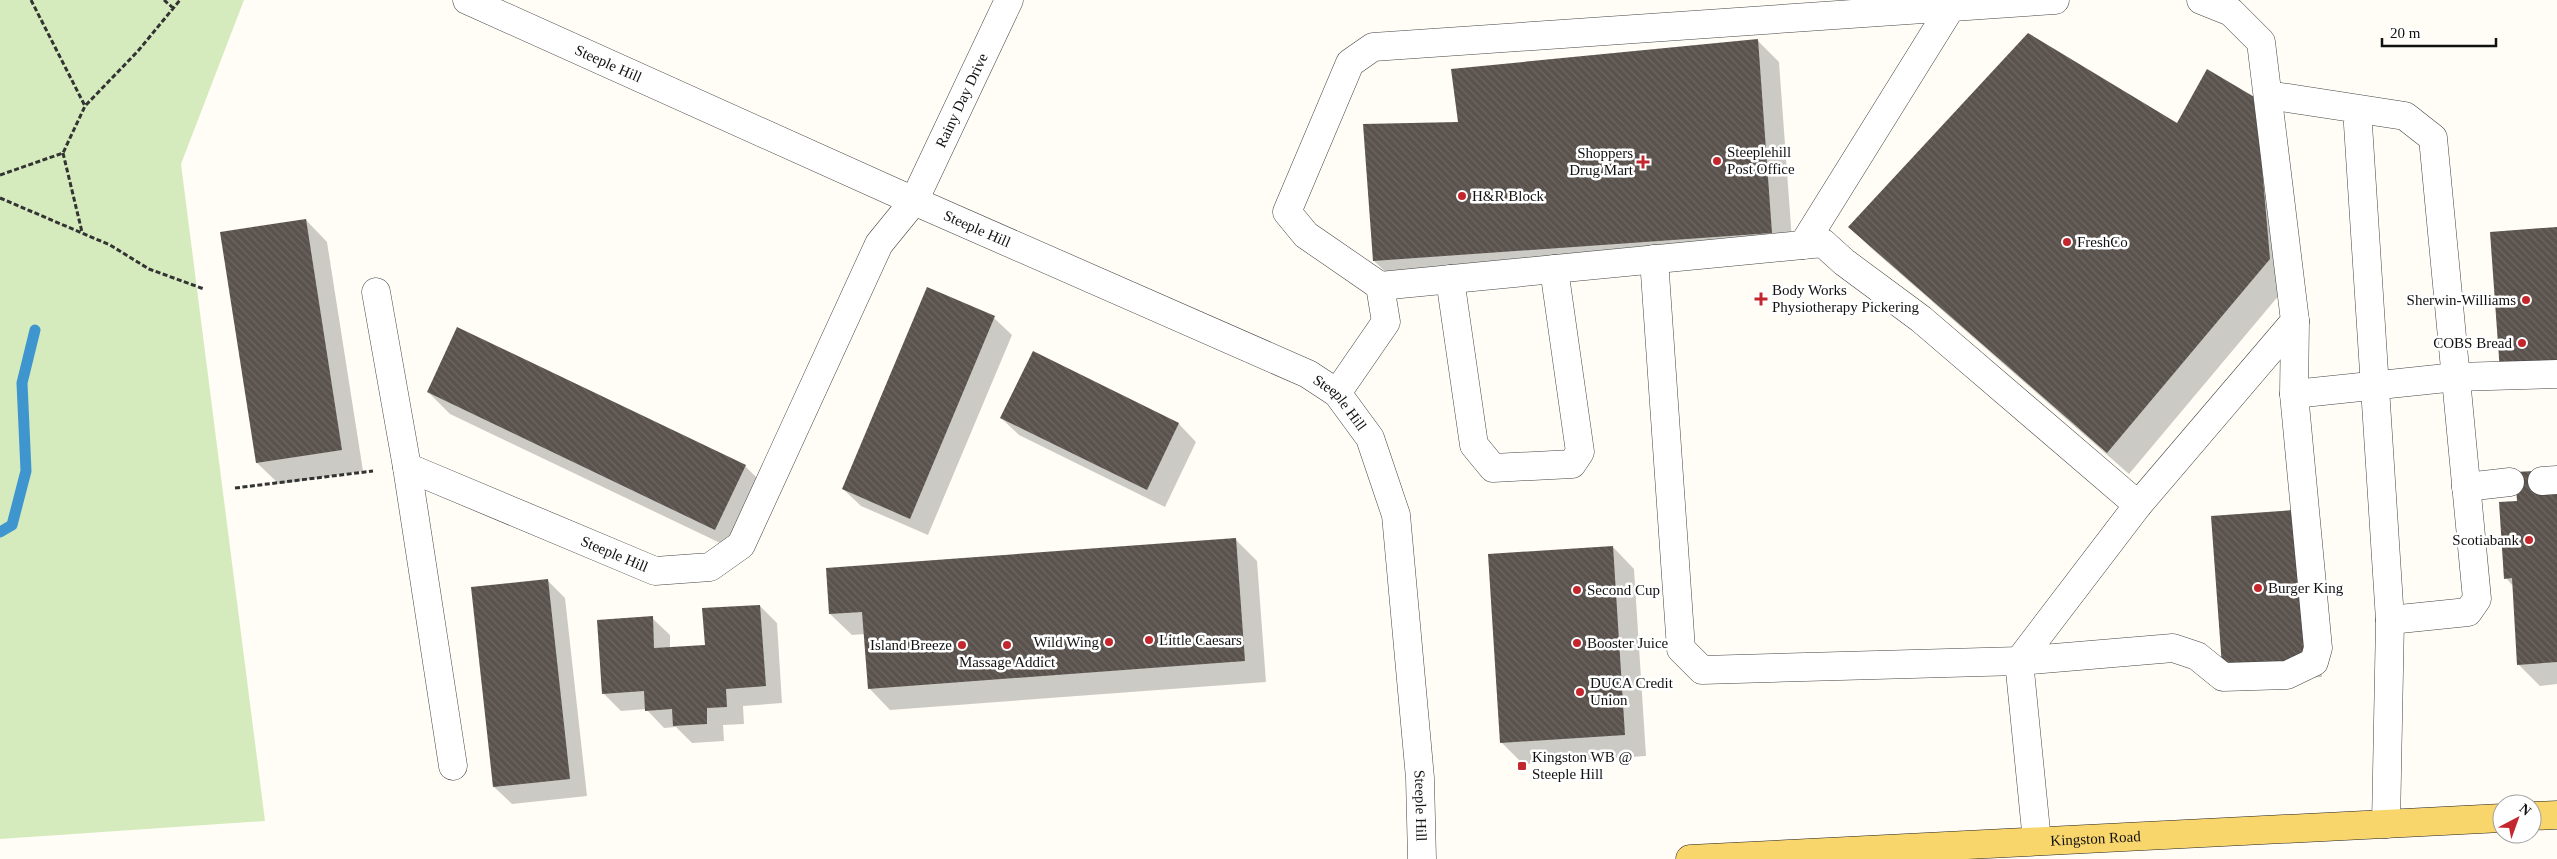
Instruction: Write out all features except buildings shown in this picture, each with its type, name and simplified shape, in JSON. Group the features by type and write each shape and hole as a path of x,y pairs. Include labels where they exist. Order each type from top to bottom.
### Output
{"main road":[{"path":"2542,816 2557,815"},
{"name":"Kingston Road","path":"1690,859 2492,819"}],"street":[{"name":"Steeple Hill","path":"467,0 914,201 1308,374 1337,393 1370,438 1396,515 1420,778 1422,859"},
{"name":"Rainy Day Drive","path":"914,201 1009,0"},
{"path":"2055,0 1373,47 1350,63 1287,212 1306,235 1380,286 1823,243 1844,262 1921,319 2138,504"},
{"path":"1654,259 1681,649 1702,670 2019,661 2173,648 2197,656 2223,678 2287,675 2314,662 2318,648 2294,394 2295,321 2268,95 2261,42 2231,12 2201,0"},
{"path":"1803,245 1951,7"},
{"path":"2268,95 2405,116 2433,138 2477,599 2468,612 2390,620"},
{"path":"2357,109 2390,620 2386,824"},
{"name":"Steeple Hill","path":"407,467 655,571 710,567 742,545 878,244 914,201"},
{"path":"1450,279 1474,445 1493,468 1572,464 1580,452 1554,269"},
{"path":"1337,393 1386,322 1380,286"},
{"path":"376,292 407,467 453,766"},
{"path":"2037,841 2019,661 2138,504 2295,321"},
{"path":"2294,394 2456,377 2557,374"},
{"path":"2466,487 2510,482"}],"path":[{"path":"31,0 85,106"},
{"path":"164,0 173,8"},
{"path":"82,232 63,153 85,106 138,52 180,0"},
{"path":"0,175 63,153"},
{"path":"0,198 110,244 149,269 204,289"},
{"path":"235,488 407,467"}],"green space":[{"path":"0,0 244,0 181,164 265,821 0,839"}],"waterway":[{"path":"0,532 12,525 26,471 22,383 35,330"}],"place":[{"name":"Steeplehill Post Office","path":"1717,161"},
{"name":"Shoppers Drug Mart","path":"1643,162"},
{"name":"H&R Block","path":"1462,196"},
{"name":"FreshCo","path":"2067,242"},
{"name":"Body Works Physiotherapy Pickering","path":"1761,299"},
{"name":"Sherwin-Williams","path":"2526,300"},
{"name":"COBS Bread","path":"2522,343"},
{"name":"Scotiabank","path":"2529,540"},
{"name":"Burger King","path":"2258,588"},
{"name":"Second Cup","path":"1577,590"},
{"name":"Little Caesars","path":"1149,640"},
{"name":"Wild Wing","path":"1109,642"},
{"name":"Booster Juice","path":"1577,643"},
{"name":"Island Breeze","path":"962,645"},
{"name":"Massage Addict","path":"1007,645"},
{"name":"DUCA Credit Union","path":"1580,692"},
{"name":"Kingston WB @ Steeple Hill","path":"1522,766"}]}
